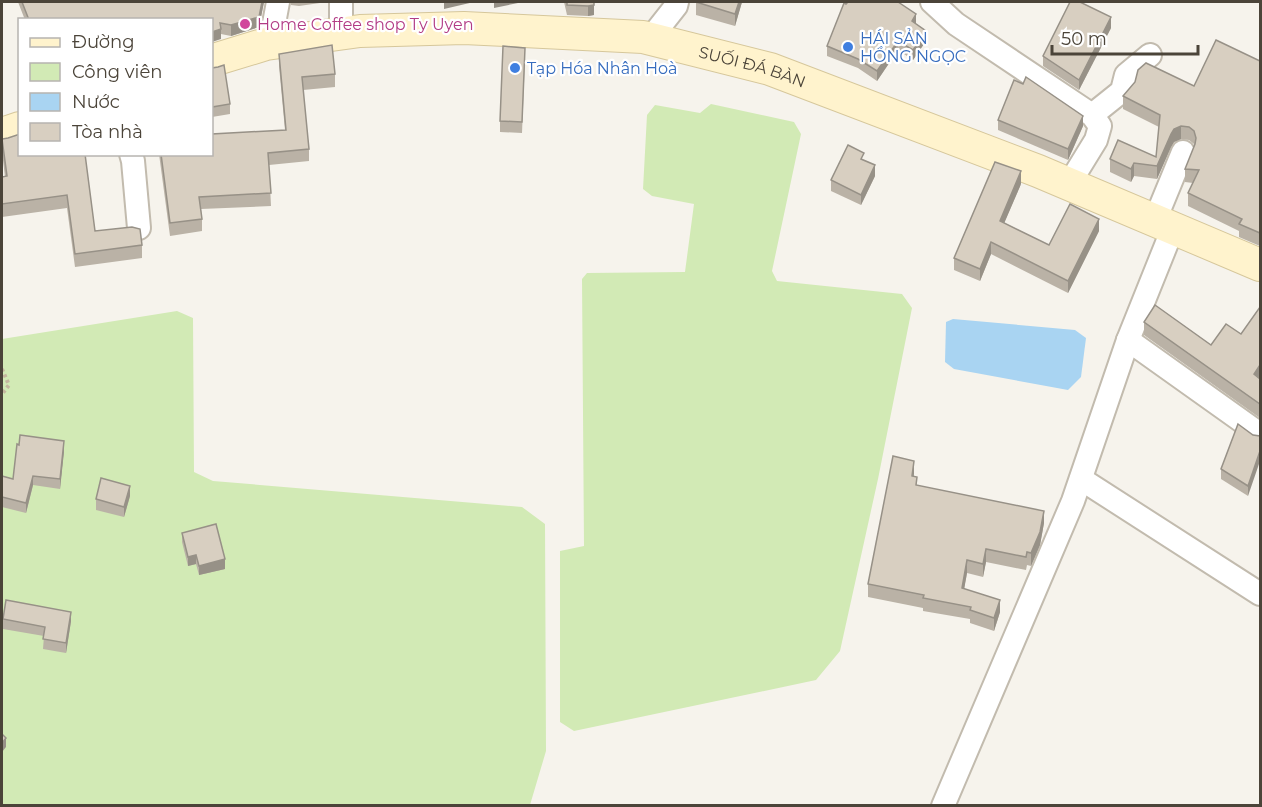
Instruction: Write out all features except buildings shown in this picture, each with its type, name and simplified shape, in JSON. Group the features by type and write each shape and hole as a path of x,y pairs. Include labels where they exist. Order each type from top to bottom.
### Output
{"street":[{"path":"266,44 273,29 278,2"},
{"path":"341,2 341,33"},
{"path":"650,39 677,2"},
{"path":"932,2 956,24 1092,115 1101,126 1096,140 1069,184"},
{"name":"SUỐI ĐÁ BÀN","path":"213,61 266,44 341,33 464,28 650,39 770,69 1038,171 1260,265"},
{"path":"1092,115 1122,91 1126,75 1150,55"},
{"path":"2,134 18,129"},
{"path":"944,806 1081,479 1128,340 1184,152"},
{"path":"131,156 139,228"},
{"path":"1128,340 1260,434"},
{"path":"1081,479 1260,594"}],"path":[{"path":"2,369 9,385 2,394"}],"green space":[{"path":"711,104 794,122 801,134 772,271 777,281 902,294 912,308 878,479 840,651 816,680 574,731 560,722 560,551 584,546 582,279 587,273 685,272 694,204 652,196 643,189 647,115 655,105 700,113"},
{"path":"177,311 193,318 194,472 213,481 522,507 545,524 546,751 530,805 2,806 2,339"}],"water":[{"path":"953,319 1075,330 1086,338 1081,377 1068,390 954,369 945,362 946,322"}],"place":[{"name":"Home Coffee shop Ty Uyen","path":"245,24"},
{"name":"HÁI SẢN HỒNG NGỌC","path":"848,47"},
{"name":"Tạp Hóa Nhân Hoà","path":"515,68"}]}
